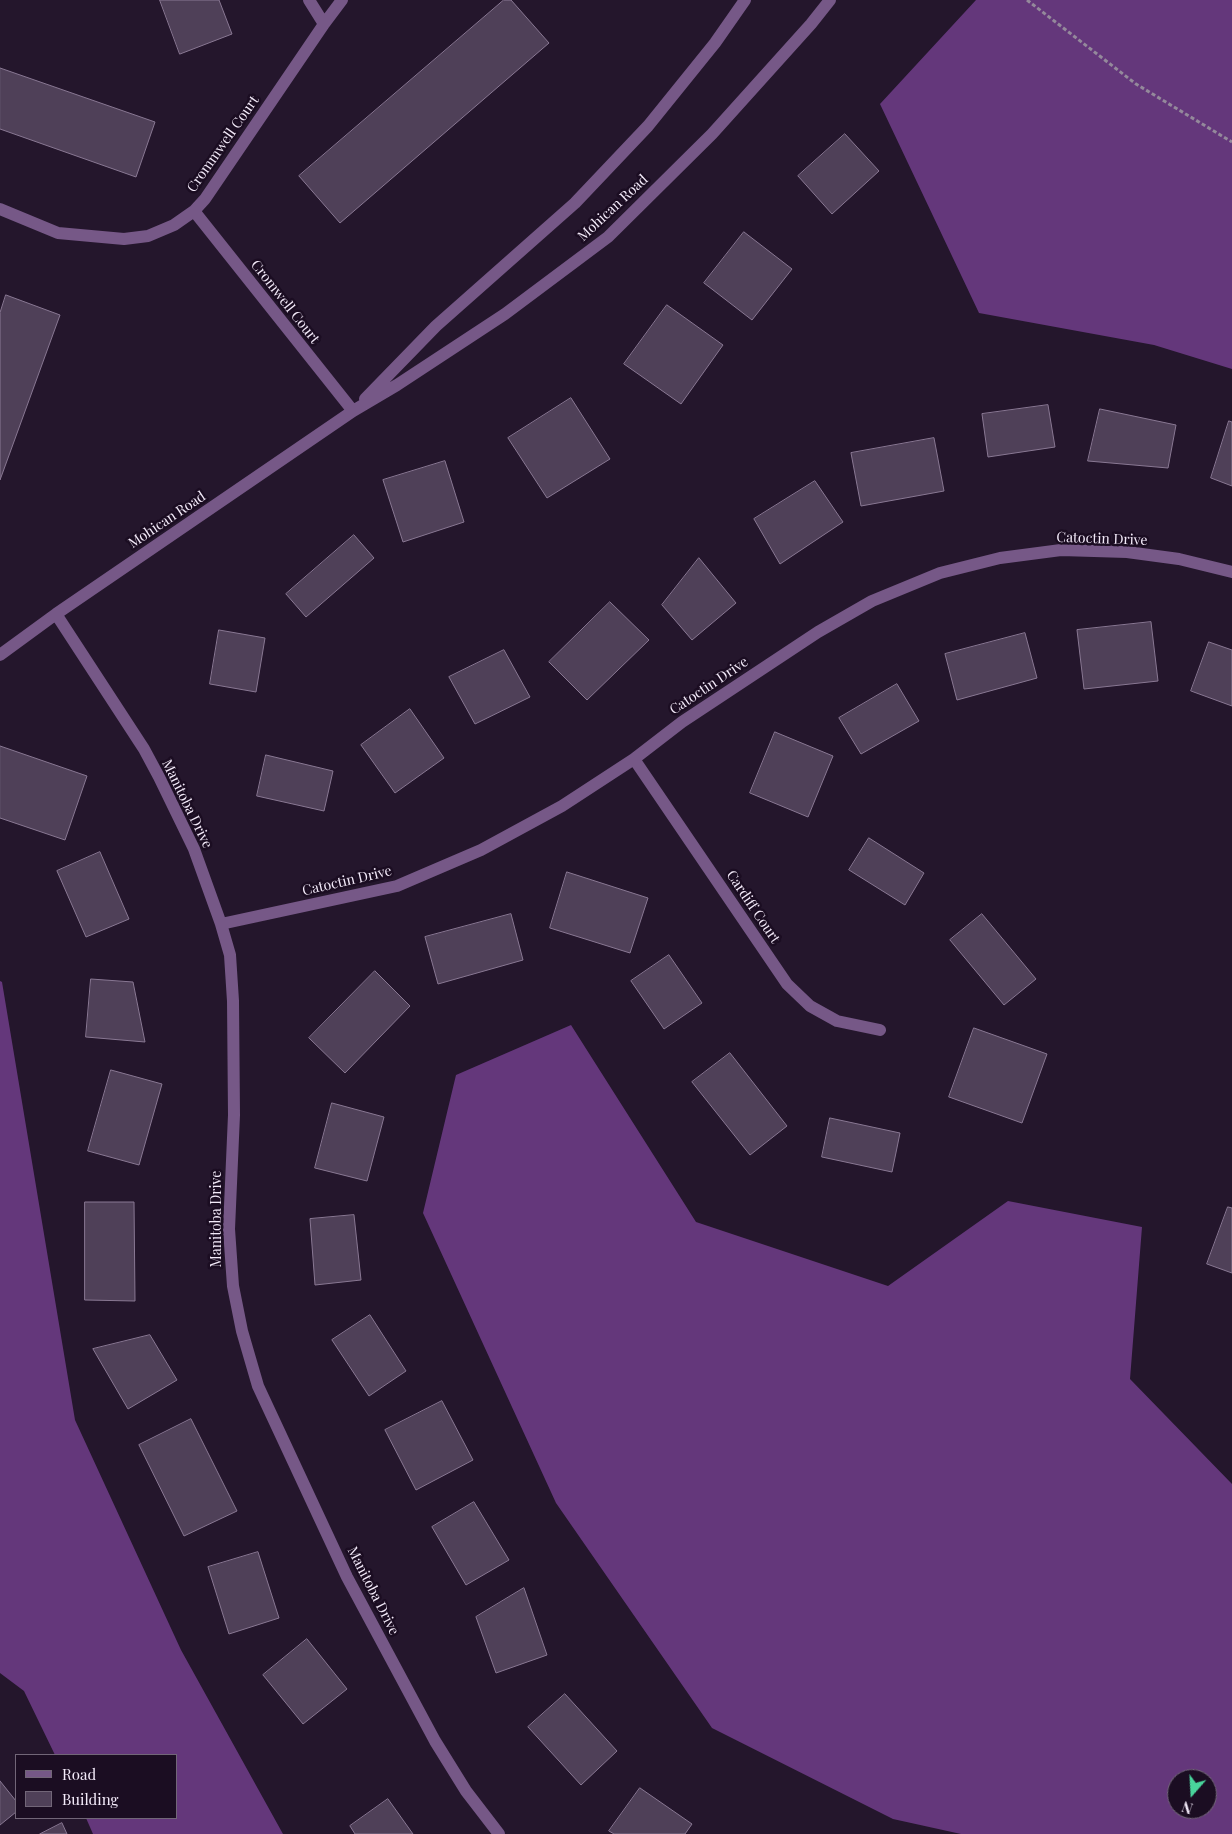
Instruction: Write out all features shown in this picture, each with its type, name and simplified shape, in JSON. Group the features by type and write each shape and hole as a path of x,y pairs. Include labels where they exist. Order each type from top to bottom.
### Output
{"street":[{"path":"310,0 324,24"},
{"name":"Crommwell Court","path":"0,210 58,233 124,239 148,236 174,225 205,199 342,0"},
{"name":"Mohican Road","path":"353,411 436,326 581,196 648,126 715,43 745,0"},
{"name":"Mohican Road","path":"0,655 56,614 353,411 397,385 505,314 608,237 712,134 811,24 830,0"},
{"name":"Cromwell Court","path":"194,210 353,411"},
{"name":"Catoctin Drive","path":"221,924 397,886 489,845 562,806 634,759 682,722 818,632 872,601 940,574 1000,558 1061,550 1127,552 1179,559 1232,572"},
{"name":"Manitoba Drive","path":"56,614 144,749 160,777 194,849 230,955 233,1001 234,1115 229,1229 233,1286 242,1331 258,1386 347,1578 435,1741 466,1791 499,1834"},
{"name":"Cardiff Court","path":"634,759 787,984 810,1006 837,1021 880,1030"}],"path":[{"path":"1026,0 1136,84 1232,142"}],"shaded area":[{"path":"976,0 1232,0 1232,369 1154,345 979,313 880,104"},
{"path":"0,981 2,982 75,1420 181,1650 283,1834 93,1834 86,1819 178,1819 178,1754 55,1754 24,1691 0,1673"},
{"path":"571,1025 696,1222 888,1286 1008,1201 1142,1227 1130,1379 1232,1484 1232,1834 961,1834 893,1819 712,1728 556,1503 423,1213 456,1075"}],"building":[{"path":"160,0 219,0 232,34 180,54"},
{"path":"504,0 511,0 549,43 340,223 299,176"},
{"path":"0,68 155,122 136,177 0,129"},
{"path":"845,134 879,171 832,214 798,176"},
{"path":"744,232 792,269 752,320 704,283"},
{"path":"6,295 60,315 0,480 0,313"},
{"path":"667,305 723,345 681,404 624,364"},
{"path":"571,398 610,459 547,498 508,438"},
{"path":"1048,405 1055,447 988,457 982,414"},
{"path":"1100,409 1176,425 1168,468 1088,461"},
{"path":"1229,421 1232,422 1232,486 1211,478"},
{"path":"934,438 944,491 861,506 851,453"},
{"path":"445,461 464,522 403,542 383,480"},
{"path":"815,481 843,522 780,564 754,519"},
{"path":"354,535 374,558 306,617 286,594"},
{"path":"699,558 736,603 692,640 662,605"},
{"path":"610,602 649,640 587,700 549,662"},
{"path":"1151,622 1158,681 1084,689 1077,630"},
{"path":"219,630 265,638 256,692 210,684"},
{"path":"1025,633 1037,678 957,700 945,654"},
{"path":"1209,642 1232,650 1232,706 1191,691"},
{"path":"504,650 530,697 475,724 449,677"},
{"path":"897,684 919,721 861,754 839,718"},
{"path":"410,709 444,758 395,793 361,745"},
{"path":"775,732 833,756 808,817 750,793"},
{"path":"0,746 87,776 65,840 0,818"},
{"path":"266,755 333,771 324,811 257,796"},
{"path":"869,838 924,873 905,905 849,870"},
{"path":"100,852 129,919 86,937 57,871"},
{"path":"567,872 648,898 630,953 550,928"},
{"path":"511,914 523,960 438,984 425,937"},
{"path":"982,914 1036,979 1004,1005 950,940"},
{"path":"669,955 702,1003 664,1029 631,981"},
{"path":"375,971 410,1006 345,1073 309,1038"},
{"path":"91,979 133,982 145,1042 86,1037"},
{"path":"974,1028 1047,1054 1022,1123 949,1097"},
{"path":"730,1053 787,1126 750,1155 692,1082"},
{"path":"111,1070 162,1084 139,1165 88,1151"},
{"path":"332,1103 384,1117 367,1181 315,1168"},
{"path":"830,1118 900,1133 892,1172 822,1157"},
{"path":"85,1202 134,1202 135,1301 85,1300"},
{"path":"1228,1207 1232,1208 1232,1273 1207,1264"},
{"path":"354,1215 361,1280 315,1285 310,1219"},
{"path":"370,1315 406,1371 369,1396 332,1340"},
{"path":"150,1335 177,1380 128,1409 93,1349"},
{"path":"442,1401 473,1460 416,1490 385,1430"},
{"path":"191,1419 237,1511 184,1536 139,1445"},
{"path":"474,1502 509,1560 466,1585 432,1527"},
{"path":"258,1552 279,1618 229,1634 208,1567"},
{"path":"524,1588 547,1655 496,1673 476,1617"},
{"path":"307,1639 347,1689 303,1724 263,1675"},
{"path":"565,1694 617,1751 581,1785 528,1727"},
{"path":"0,1781 15,1800 15,1813 0,1825"},
{"path":"640,1788 692,1824 685,1834 614,1834 609,1831"},
{"path":"388,1799 413,1834 355,1834 350,1826"},
{"path":"62,1823 67,1834 40,1834"}]}
